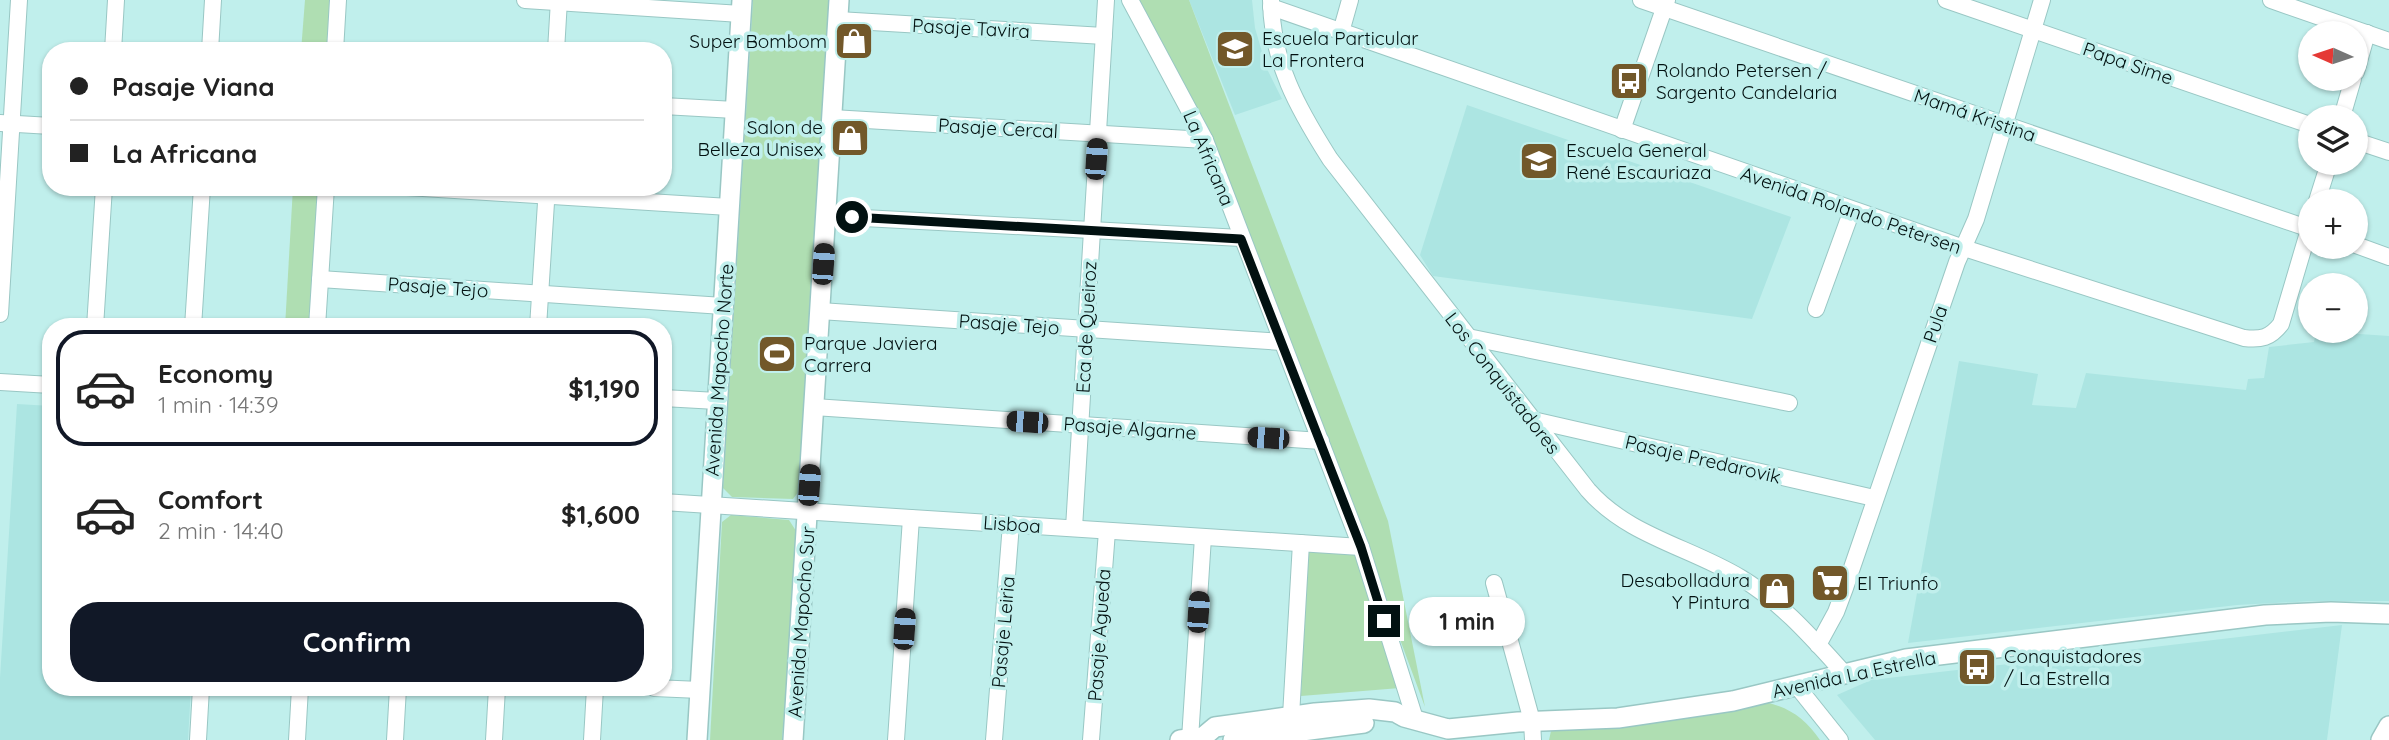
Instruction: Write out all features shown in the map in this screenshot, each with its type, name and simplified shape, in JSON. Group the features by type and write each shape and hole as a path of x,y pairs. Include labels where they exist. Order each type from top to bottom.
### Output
{"main road":[{"name":"Avenida Mapocho Sur","path":"793,740 839,0"},
{"name":"Avenida Mapocho Norte","path":"697,740 741,7"},
{"name":"Avenida La Estrella","path":"1195,739 1215,727 1291,716 1380,709 1395,712 1441,734 1532,731 1733,701 1906,659 2241,618 2301,613 2389,614"},
{"name":"Avenida La Estrella","path":"1233,740 1331,733 1409,718"}],"street":[{"path":"0,314 6,123 19,0"},
{"path":"114,42 116,0"},
{"path":"211,42 213,0"},
{"path":"336,42 338,0"},
{"path":"525,0 741,7"},
{"name":"Eca de Queiroz","path":"1073,528 1106,0"},
{"name":"La Africana","path":"1130,0 1205,140 1361,547 1409,718"},
{"path":"1341,32 1350,0"},
{"name":"Mamá Kristina","path":"1641,0 1666,4 2004,125 2298,224"},
{"name":"Papa Sime","path":"1947,0 2298,121"},
{"name":"Pula","path":"1818,645 1839,605 1957,262 1976,219 2042,0"},
{"path":"2271,0 2332,21"},
{"path":"557,42 559,1"},
{"name":"Avenida Rolando Petersen","path":"1271,4 1341,32 1852,210 2236,336 2264,339 2273,334 2281,324 2301,259"},
{"name":"Los Conquistadores","path":"1271,4 1275,46 1285,78 1320,144 1588,490 1605,509 1643,531 1741,578 1785,612 1844,673"},
{"path":"1622,130 1666,4"},
{"name":"Pasaje Tavira","path":"838,20 1104,36"},
{"path":"2368,33 2389,41"},
{"path":"672,106 735,110"},
{"name":"Pasaje Cercal","path":"832,118 1205,140"},
{"path":"6,123 42,125"},
{"path":"2368,145 2389,152"},
{"path":"96,318 103,196"},
{"path":"194,318 201,196"},
{"path":"318,318 325,196"},
{"path":"539,318 547,196"},
{"path":"604,196 729,207"},
{"path":"1816,309 1852,210"},
{"path":"826,216 1241,239"},
{"path":"2368,249 2389,257"},
{"name":"Pasaje Tejo","path":"320,279 723,306"},
{"name":"Pasaje Tejo","path":"820,311 1282,342"},
{"path":"1468,337 1788,403"},
{"path":"0,382 42,384"},
{"path":"672,398 717,401"},
{"name":"Pasaje Algarne","path":"814,407 1321,441"},
{"name":"Pasaje Predarovik","path":"1533,419 1874,498"},
{"name":"Lisboa","path":"672,503 1361,547"},
{"path":"896,740 911,518"},
{"name":"Pasaje Leiria","path":"994,740 1011,524"},
{"name":"Pasaje Agueda","path":"1091,740 1107,531"},
{"path":"1195,739 1203,537"},
{"path":"1291,716 1301,543"},
{"path":"1494,583 1532,731"},
{"path":"1815,709 1818,680"},
{"path":"1796,685 1840,740"},
{"path":"672,689 700,690"},
{"path":"198,740 201,696"},
{"path":"297,740 300,696"},
{"path":"395,740 398,696"},
{"path":"494,740 497,696"},
{"path":"592,740 595,696"}],"shaded area":[{"name":"Escuela Particular La Frontera","path":"1189,0 1252,0 1255,28 1267,69 1282,99 1235,115"},
{"name":"Escuela General René Escauriaza","path":"1467,105 1791,217 1752,319 1433,276 1420,255"},
{"path":"2368,335 2389,336 2389,601 2237,605 1908,643 1959,361 2038,374 2032,405 2076,408 2086,373 2246,390 2248,379 2264,378 2269,347 2305,343 2368,343"},
{"path":"17,404 42,405 42,696 191,696 188,740 0,740 0,678"},
{"path":"2342,625 2327,740 1875,740 1837,695 1871,680"}],"green space":[{"path":"305,0 332,0 329,42 302,42"},
{"path":"753,0 830,0 802,487 793,499 732,497 723,488"},
{"path":"1136,0 1189,0 1388,521 1425,707 1253,242 1206,130"},
{"path":"292,196 318,196 312,318 286,318"},
{"path":"731,515 789,520 798,534 782,740 710,740 722,522"},
{"path":"1307,552 1354,553 1400,688 1301,696"},
{"path":"1769,703 1798,716 1820,740 1549,740 1551,731 1626,726"}],"place":[{"name":"Super Bombom","path":"854,41"},
{"name":"Escuela Particular La Frontera","path":"1235,49"},
{"name":"Rolando Petersen / Sargento Candelaria","path":"1629,81"},
{"name":"Salon de Belleza Unisex","path":"850,138"},
{"name":"Escuela General René Escauriaza","path":"1539,161"},
{"name":"Parque Javiera Carrera","path":"777,354"},
{"name":"El Triunfo","path":"1830,583"},
{"name":"Desabolladura Y Pintura","path":"1777,591"},
{"name":"Conquistadores / La Estrella","path":"1977,667"}],"route":[{"path":"852,217 1241,239 1361,547 1384,621"}]}
